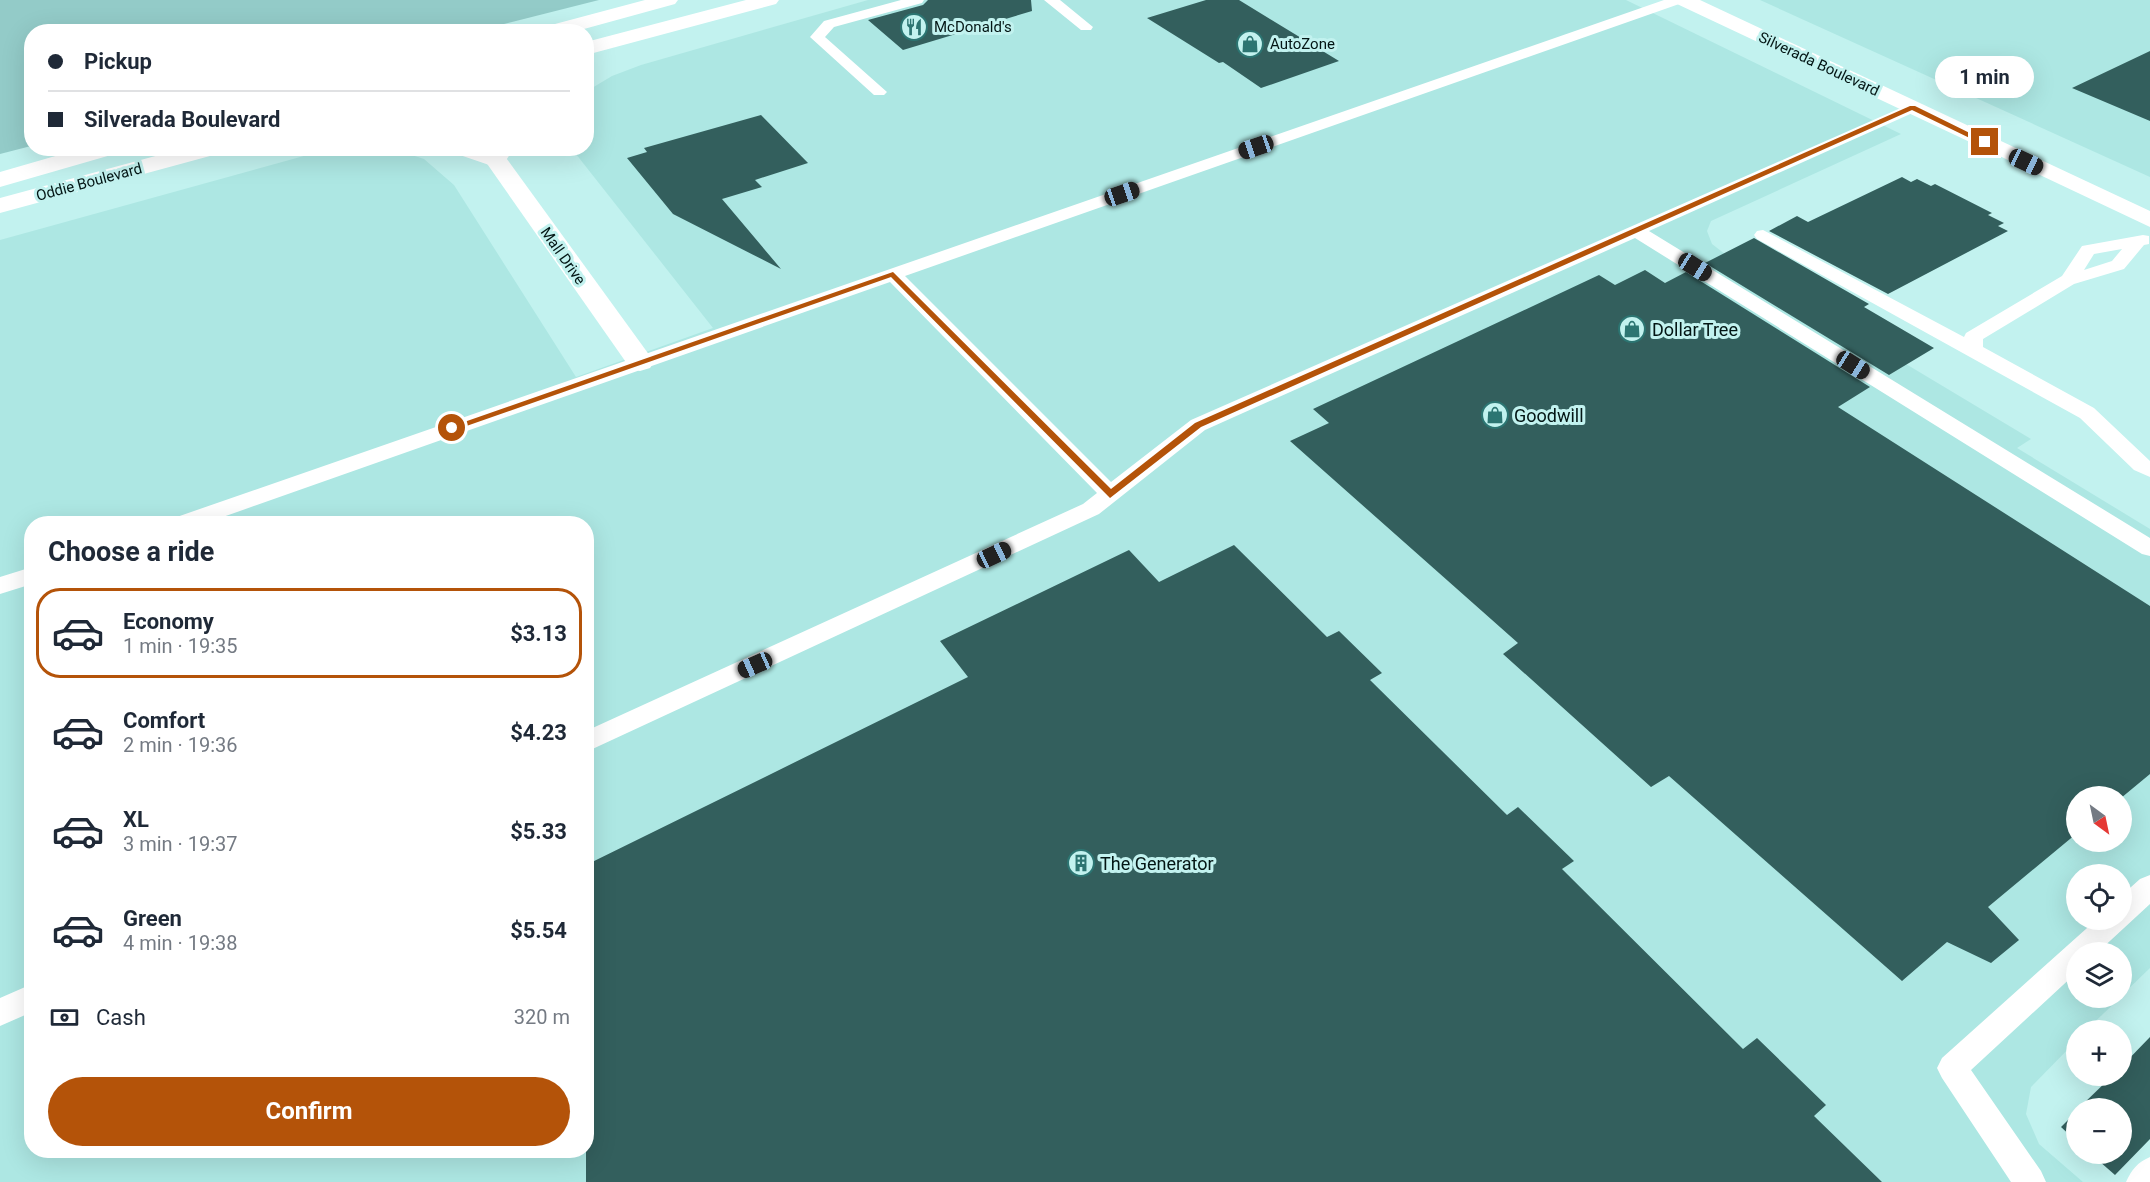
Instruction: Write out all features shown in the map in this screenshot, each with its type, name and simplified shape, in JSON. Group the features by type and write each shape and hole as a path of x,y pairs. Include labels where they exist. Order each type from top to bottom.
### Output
{"street":[{"path":"577,24 668,0"},
{"path":"594,47 769,0"},
{"name":"Silverada Boulevard","path":"1684,0 2150,220"},
{"path":"594,54 609,42"},
{"name":"Oddie Boulevard","path":"0,180 82,156"},
{"name":"Oddie Boulevard","path":"0,206 184,156"},
{"name":"Mall Drive","path":"498,156 639,363"}],"lane":[{"path":"879,92 817,37 829,24 917,0"},
{"path":"1051,0 1086,27"},
{"path":"202,516 1677,0"},
{"path":"594,738 1091,510 1198,425 1912,108"},
{"path":"1636,231 2150,548"},
{"path":"1763,236 2086,413 2141,465 2150,470"},
{"path":"1974,350 1973,337 2068,280 2118,265 2144,239"},
{"path":"893,274 1110,494"},
{"path":"0,586 24,578"},
{"path":"2132,904 2150,887"},
{"path":"2090,942 2104,930"},
{"path":"2030,1182 1952,1068 2066,964"},
{"path":"0,1012 24,1001"},
{"path":"2142,1182 2150,1173"}],"shaded area":[{"path":"0,0 599,0 504,24 24,24 24,148 0,154"},
{"path":"868,0 1626,0 1901,134 1711,221 1707,231 1712,244 1734,261 2031,439 2017,448 2150,529 2150,968 2132,985 2132,942 2066,942 2066,1008 2109,1008 2097,1020 2066,1020 2066,1051 2031,1087 2026,1114 2039,1144 2083,1182 0,1182 0,240 304,156 415,156 424,159 454,185 576,377 713,328 578,156 594,156 594,87 612,76 641,65"},
{"path":"1760,0 2150,0 2150,177"}],"building":[{"name":"McDonald's","path":"928,0 1031,0 1032,11 903,50 868,20 923,5"},
{"name":"AutoZone","path":"1206,0 1239,0 1339,61 1261,88 1223,62 1219,63 1147,18"},
{"path":"2150,51 2150,121 2072,88"},
{"path":"761,115 808,163 755,180 762,187 722,199 781,269 673,214 627,158 647,152 644,148"},
{"path":"1902,177 1911,182 1917,179 1931,186 1935,184 1992,213 1988,215 2004,223 1998,226 2008,231 1888,294 1769,231 1797,216 1808,222"},
{"path":"1754,238 1869,304 1864,307 1934,348 1889,375 1705,263"},
{"path":"1645,270 1665,283 1686,272 1870,387 1838,407 2150,606 2150,774 2132,789 2132,786 2066,786 2066,842 1988,907 2019,940 1991,963 1947,942 1902,981 1669,776 1651,787 1503,654 1518,643 1290,441 1329,423 1313,409 1599,275 1615,285"},
{"name":"The Generator","path":"1234,545 1327,637 1339,631 1382,673 1370,680 1507,815 1518,807 1574,861 1562,869 1743,1049 1757,1038 1826,1105 1814,1116 1882,1182 586,1182 586,1158 594,1158 594,861 968,677 940,641 1129,550 1159,582"},
{"path":"2150,1037 2150,1139 2132,1158 2132,1098 2089,1098 2102,1086 2132,1086 2132,1056"},
{"path":"2066,1122 2066,1132 2061,1127"},
{"path":"2102,1164 2126,1164 2115,1175"}],"place":[{"name":"McDonald's","path":"914,27"},
{"name":"AutoZone","path":"1250,44"},
{"name":"Dollar Tree","path":"1632,329"},
{"name":"Goodwill","path":"1495,415"},
{"name":"The Generator","path":"1081,863"}],"route":[{"path":"452,428 893,274 1110,494 1198,425 1912,108 1985,142"}]}
